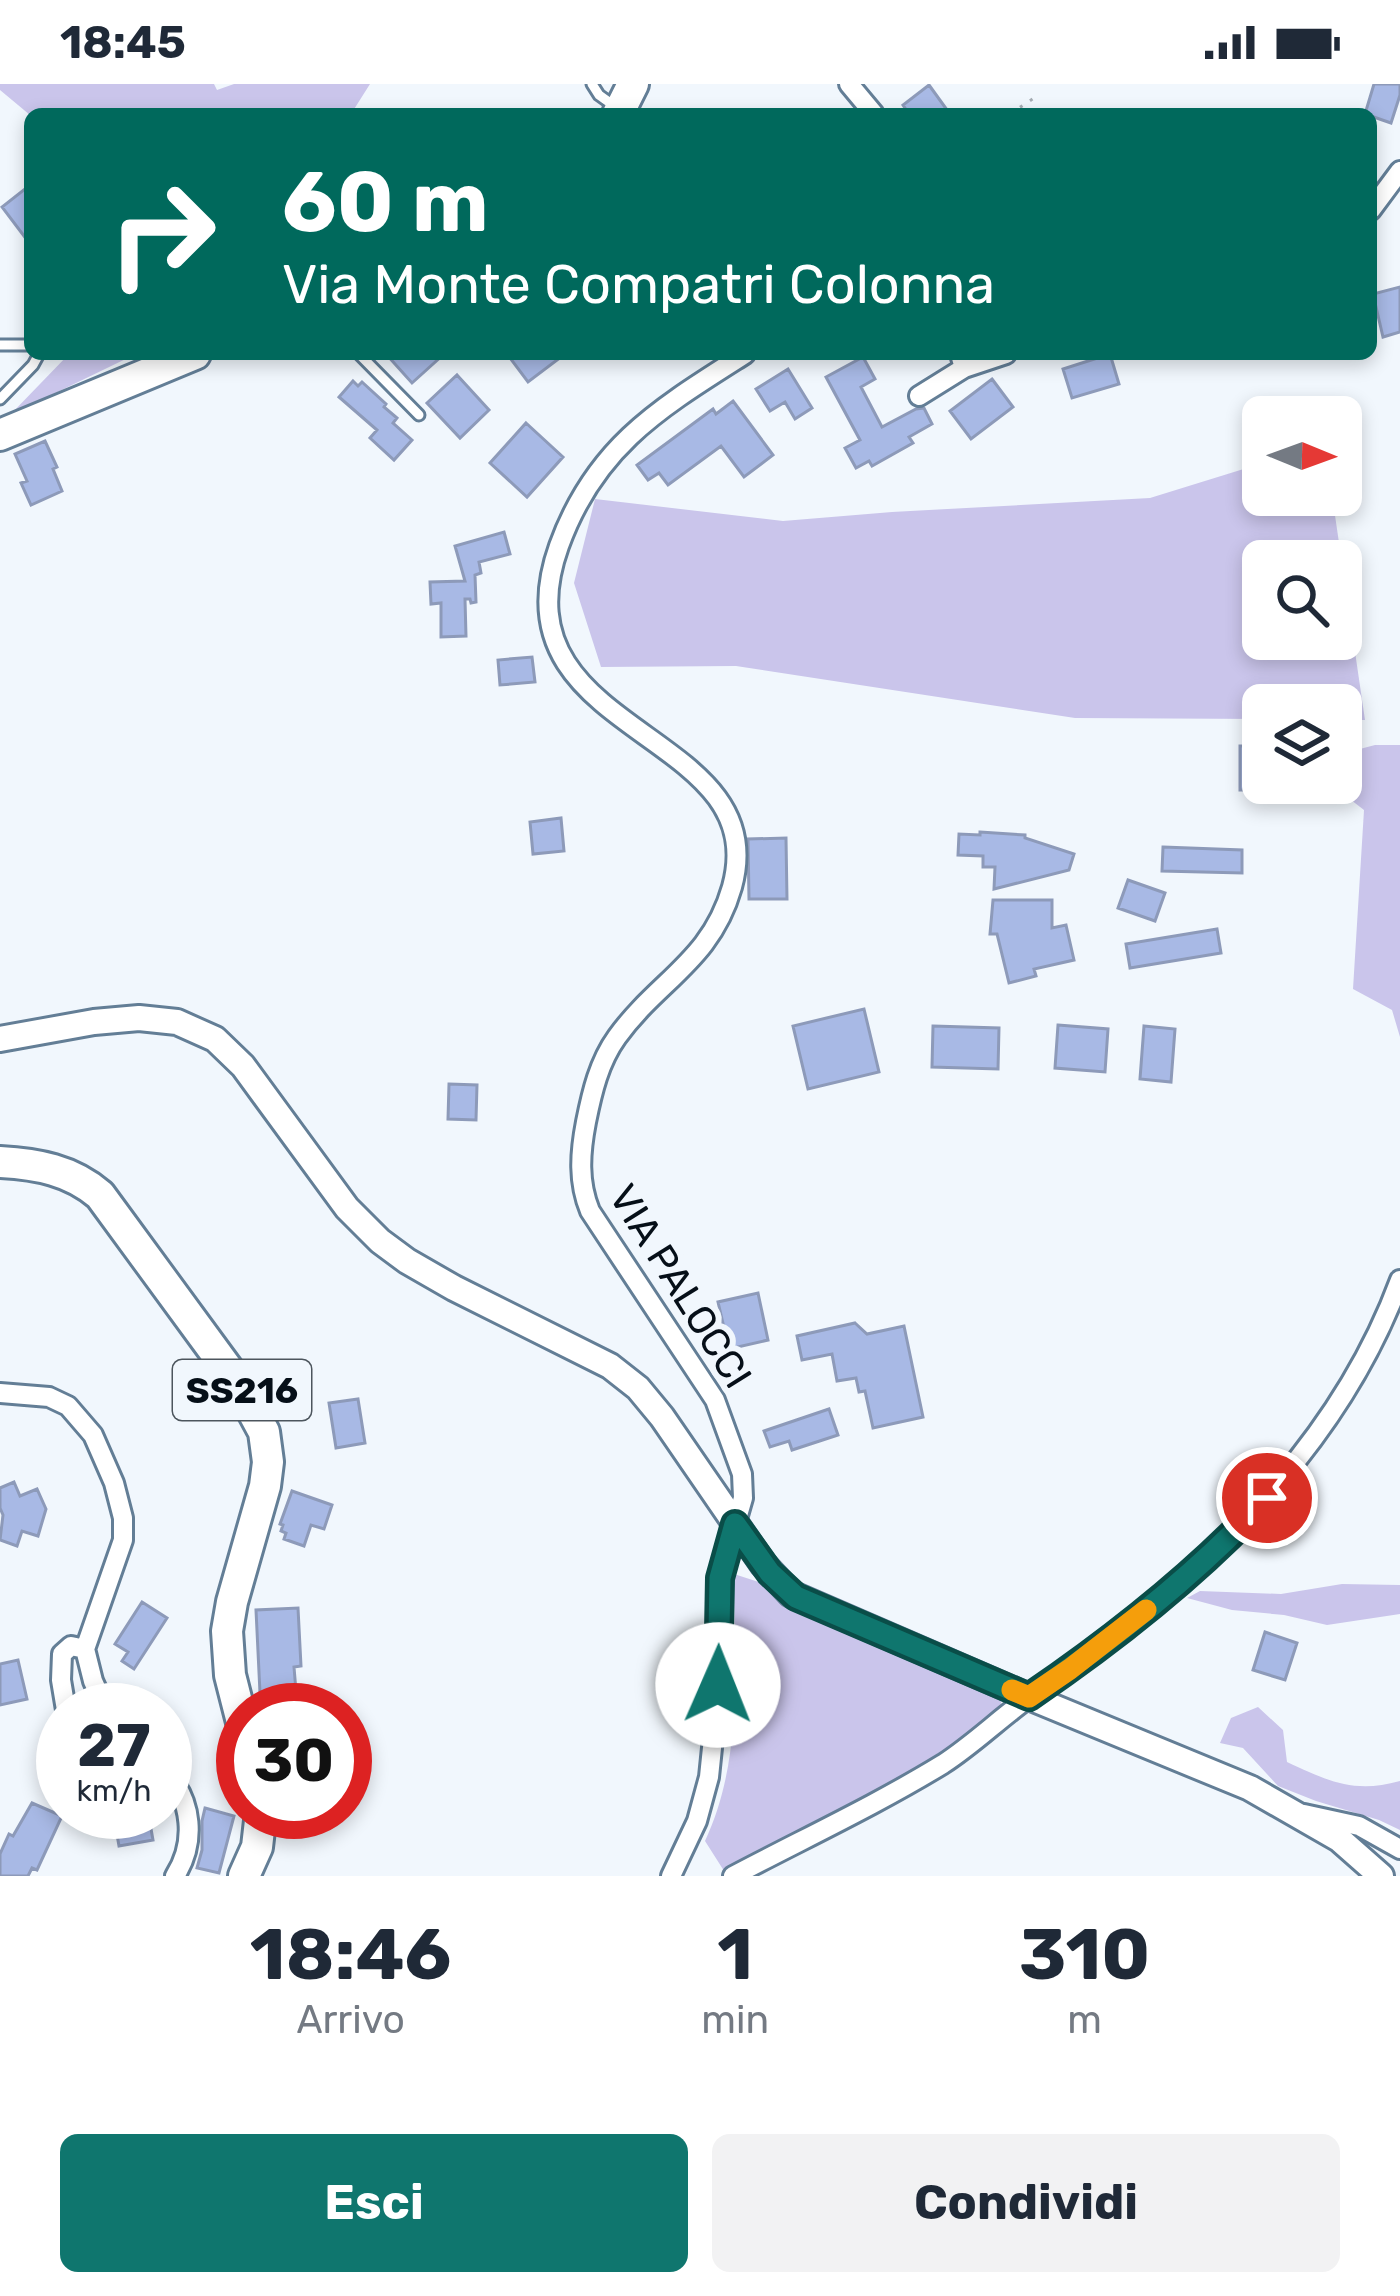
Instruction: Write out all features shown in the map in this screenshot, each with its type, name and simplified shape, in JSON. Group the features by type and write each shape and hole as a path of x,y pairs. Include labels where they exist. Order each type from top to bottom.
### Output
{"main road":[{"path":"0,435 181,360"},
{"name":"SS216","path":"0,1162 58,1171 100,1195 237,1382 260,1422 268,1470 230,1609 227,1639 232,1683"},
{"path":"244,1876 258,1839"}],"street":[{"path":"1377,203 1400,171"},
{"name":"VIA PALOCCI","path":"671,1876 697,1821 709,1777 720,1578 743,1498 743,1480 723,1416 702,1376 590,1211 580,1162 593,1087 607,1052 628,1023 712,935 734,880 737,838 724,806 700,777 608,709 575,675 552,635 548,597 551,571 568,522 604,463 654,414 736,360"},
{"path":"919,397 962,361"},
{"path":"0,1039 139,1018 177,1022 208,1034 243,1066 368,1231 420,1269 602,1362 638,1388 770,1573 796,1597 1237,1783 1348,1845 1381,1876"},
{"path":"734,1876 944,1763 1132,1622 1214,1551 1303,1454 1355,1377 1400,1280"},
{"path":"0,1393 49,1397 68,1406 93,1435 114,1483 123,1540 86,1649 93,1683"},
{"path":"62,1683 62,1654 71,1646 86,1649"},
{"path":"1296,1813 1359,1826 1400,1849"},
{"path":"175,1876 186,1839"}],"lane":[{"path":"592,84 612,102"},
{"path":"0,398 36,360"},
{"path":"365,360 419,415"}],"path":[{"path":"1019,108 1037,96"}],"shaded area":[{"path":"0,84 214,84 217,90 234,84 370,84 355,108 24,110 0,90"},
{"path":"63,360 124,360 10,415"},
{"path":"1242,470 1242,516 1335,516 1339,540 1242,540 1242,660 1356,660 1360,684 1242,684 1242,719 1075,718 736,666 601,667 574,583 595,499 783,521 1150,498"},
{"path":"1400,745 1400,1037 1392,1010 1353,989 1364,810 1356,804 1362,804 1362,748"},
{"path":"734,1574 765,1584 803,1612 886,1651 1002,1697 1000,1708 973,1734 726,1874 705,1841 726,1777 731,1744"},
{"path":"1342,1584 1400,1585 1400,1614 1327,1625 1187,1598 1200,1591 1281,1594"},
{"path":"1258,1707 1283,1730 1287,1762 1342,1784 1400,1781 1400,1830 1278,1786 1243,1748 1220,1743 1231,1718"}],"building":[{"path":"1374,84 1400,84 1391,123 1377,118 1377,108 1367,108"},
{"path":"929,85 946,108 905,108"},
{"path":"24,190 24,236 2,207"},
{"path":"1400,287 1400,332 1383,337 1377,293"},
{"path":"391,360 437,360 412,383"},
{"path":"512,360 557,360 528,382"},
{"path":"865,360 875,379 861,387 882,427 924,408 932,424 909,437 913,443 872,466 869,461 856,468 845,448 860,440 826,377"},
{"path":"1091,360 1112,360 1119,384 1072,398 1063,369"},
{"path":"788,369 812,408 795,419 785,402 770,411 756,389"},
{"path":"457,375 489,410 460,438 427,403"},
{"path":"992,379 1013,407 971,439 950,411"},
{"path":"353,381 358,386 362,382 386,404 397,418 393,423 412,440 394,460 370,438 377,430 339,397"},
{"path":"733,401 773,455 744,477 721,446 668,485 659,473 648,480 637,465 713,409 716,414"},
{"path":"526,423 563,457 527,497 490,463"},
{"path":"45,441 62,491 31,505 15,454"},
{"path":"504,532 510,554 479,562 476,602 465,599 466,636 441,637 441,603 431,604 430,582 465,581 455,546"},
{"path":"532,657 535,682 500,685 498,660"},
{"path":"561,818 564,851 533,854 530,822"},
{"path":"959,834 1025,835 1074,854 1069,870 994,889 995,867 983,867 983,856 958,855"},
{"path":"786,838 787,899 749,899 748,839"},
{"path":"1163,847 1242,850 1242,873 1162,871"},
{"path":"1128,880 1165,893 1155,921 1118,908"},
{"path":"993,900 1052,900 1052,928 1066,925 1074,960 1034,969 1036,976 1009,983 997,934 990,934"},
{"path":"1217,929 1221,953 1130,968 1126,944"},
{"path":"864,1009 879,1072 808,1089 793,1026"},
{"path":"1058,1025 1108,1029 1105,1072 1055,1068"},
{"path":"933,1026 999,1028 998,1069 932,1067"},
{"path":"1144,1026 1175,1029 1171,1082 1140,1079"},
{"path":"449,1084 477,1085 476,1120 448,1119"},
{"path":"758,1293 768,1340 729,1349 718,1302"},
{"path":"855,1323 867,1334 904,1326 923,1417 873,1428 865,1391 859,1392 856,1378 837,1381 832,1354 802,1360 797,1336"},
{"path":"358,1399 365,1443 336,1448 329,1403"},
{"path":"829,1409 838,1435 792,1450 789,1441 770,1447 764,1431"},
{"path":"14,1482 20,1496 37,1489 46,1509 38,1536 22,1531 17,1546 0,1540 0,1488"},
{"path":"292,1491 332,1505 324,1529 311,1525 304,1546 284,1539 286,1533 281,1531"},
{"path":"142,1602 167,1618 134,1669 122,1661 128,1652 115,1644"},
{"path":"298,1608 301,1666 294,1667 295,1683 260,1683 256,1610"},
{"path":"1265,1632 1297,1643 1285,1680 1253,1670"},
{"path":"18,1660 27,1699 0,1705 0,1664"},
{"path":"32,1803 36,1805 36,1839 51,1839 37,1870 32,1868 28,1876 0,1876 0,1854 9,1834 13,1836"},
{"path":"205,1808 216,1811 216,1839 228,1839 219,1873 197,1868"},
{"path":"118,1839 153,1839 153,1840 119,1846"}],"slow traffic":[{"path":"1012,1690 1029,1697 1146,1610"}],"route":[{"path":"718,1685 720,1578 735,1524 770,1573 796,1597 1029,1697 1132,1622 1267,1498"}]}
